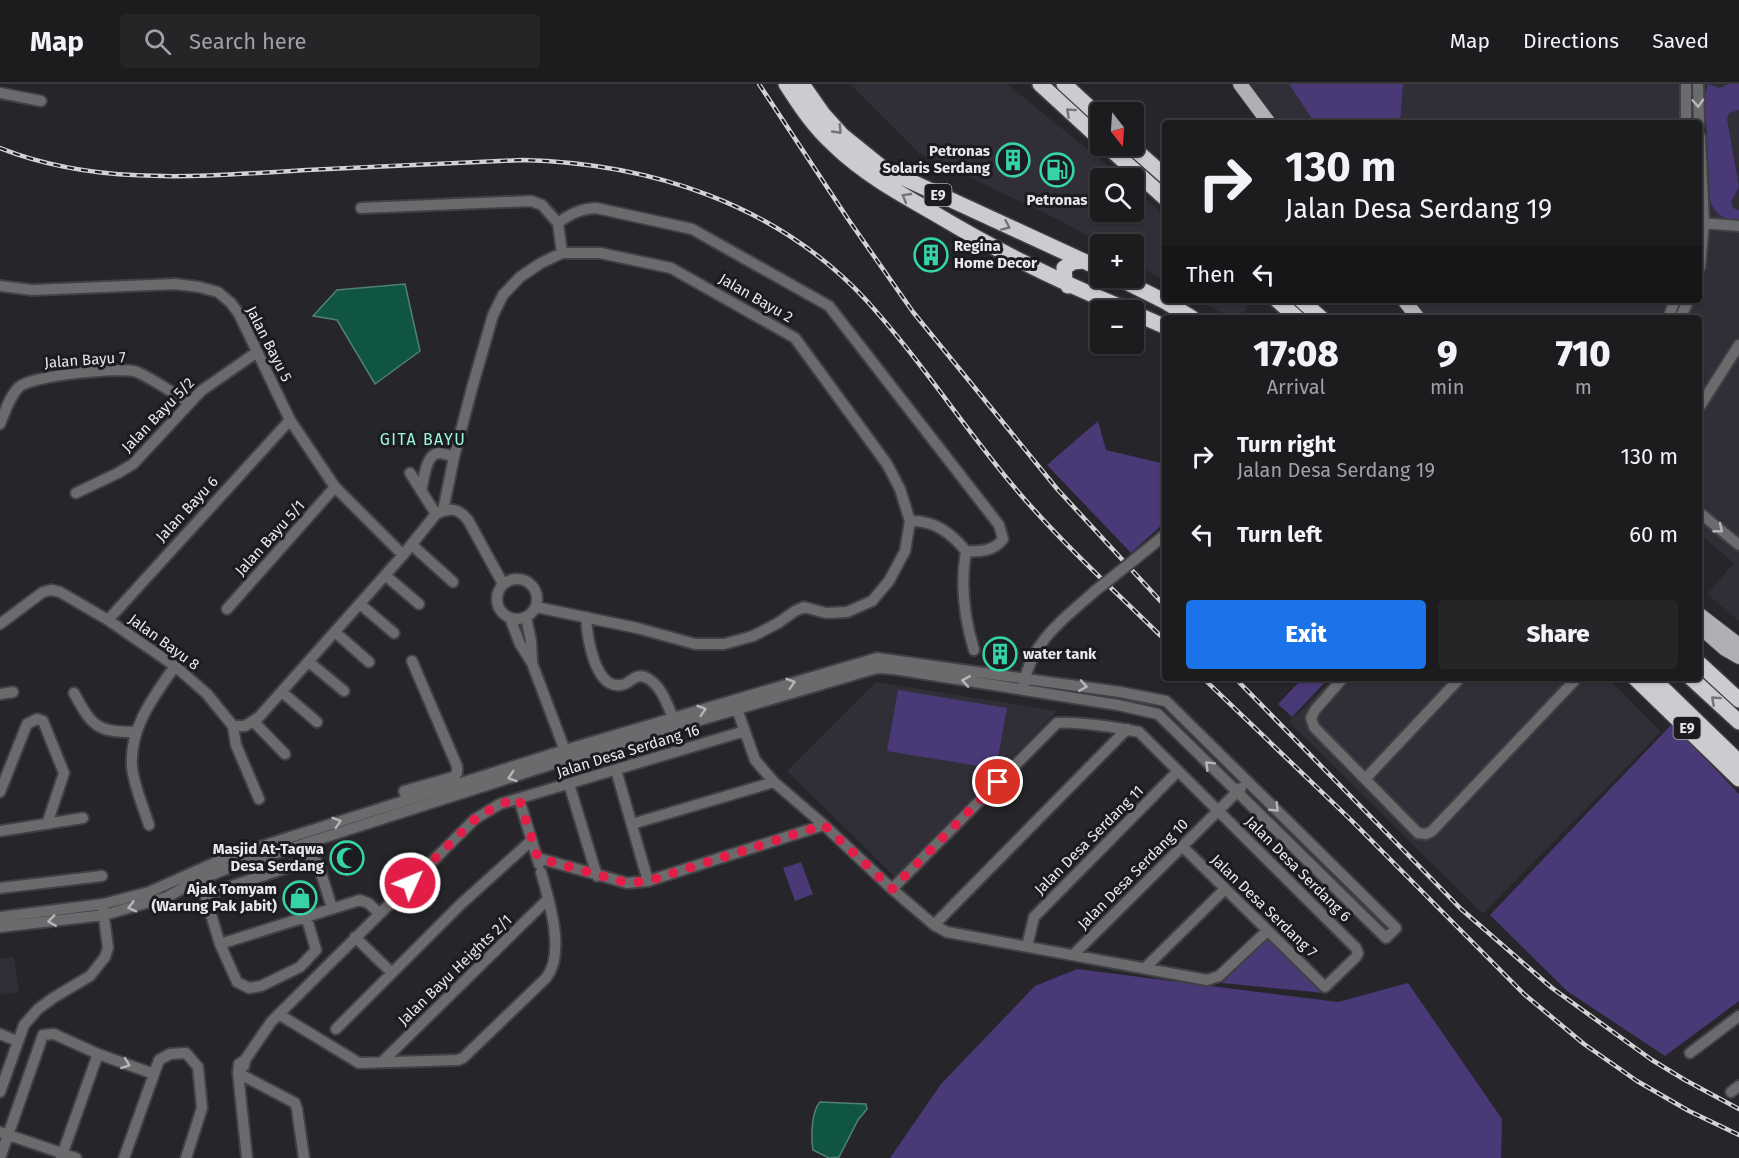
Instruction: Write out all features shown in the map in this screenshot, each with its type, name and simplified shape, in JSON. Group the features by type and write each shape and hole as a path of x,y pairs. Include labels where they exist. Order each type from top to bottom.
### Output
{"highway":[{"name":"E9","path":"786,84 818,129 849,159 877,180 976,238 1068,286 1103,300"},
{"name":"E9","path":"802,84 823,114 842,135 884,169 1090,264"},
{"path":"1040,84 1090,130"},
{"path":"1064,84 1090,108"},
{"path":"1118,156 1162,195"},
{"path":"1142,156 1162,173"},
{"path":"1068,286 1064,268 1073,262 1084,261"},
{"path":"1138,288 1162,300"},
{"path":"1168,303 1187,315"},
{"path":"1280,303 1294,315"},
{"path":"1304,303 1318,315"},
{"path":"1144,317 1162,325"},
{"path":"1702,666 1739,700"},
{"name":"E9","path":"1638,681 1739,779"},
{"name":"E9","path":"1655,681 1739,762"},
{"path":"1694,681 1739,722"}],"main road":[{"path":"1240,84 1267,120"},
{"path":"1406,303 1416,315"},
{"path":"1702,617 1739,645"},
{"path":"1702,629 1725,649 1739,657"}],"street":[{"path":"1686,84 1686,120"},
{"path":"1698,84 1699,120"},
{"path":"0,93 41,101"},
{"path":"1702,192 1704,237 1702,252"},
{"path":"233,726 238,728 253,721 282,692 439,512 493,315 503,296 520,277 562,253 558,223 542,205 531,201 361,208"},
{"path":"536,607 637,628 695,644 724,644 753,636 804,607 826,613 847,612 872,602 890,581 905,550 910,521 924,520 940,528 957,540 966,551 978,552 999,545 1003,539 999,525 829,306 692,229 596,208 582,209 558,223"},
{"path":"1703,220 1739,226"},
{"path":"1704,237 1724,225"},
{"name":"Jalan Bayu 2","path":"562,253 600,253 671,268 795,338 887,464 900,489 910,521"},
{"name":"Jalan Bayu 5","path":"0,286 32,290 175,284 218,292 239,314 290,420 335,487 403,555"},
{"path":"1702,403 1735,362 1739,345"},
{"name":"Jalan Bayu 5/2","path":"75,493 132,464 157,440 189,402 209,384 257,352"},
{"name":"Jalan Bayu 7","path":"0,424 18,387 25,382 47,377 131,371 189,402"},
{"name":"Jalan Bayu 6","path":"108,620 290,420"},
{"path":"421,491 428,462 434,455 439,453 453,457"},
{"path":"410,473 421,491 439,512"},
{"name":"Jalan Bayu 5/1","path":"227,609 335,487"},
{"path":"439,512 452,509 460,511 468,520 503,584"},
{"path":"1702,515 1739,545"},
{"path":"1023,690 1029,663 1045,636 1095,591 1162,537"},
{"path":"412,544 453,582"},
{"path":"966,551 962,572 963,602 974,650"},
{"path":"385,575 419,604"},
{"path":"510,618 526,617 536,607 537,593 524,580 513,579 503,584 497,600 501,611 510,618 520,644 532,663 567,755"},
{"name":"Jalan Bayu 8","path":"0,624 43,592 51,590 60,592 108,620 175,666 207,694 233,726 236,745 259,799"},
{"path":"360,604 394,633"},
{"path":"526,617 531,641 532,663"},
{"path":"586,617 591,653 603,677 611,684 618,686 639,676 646,678 663,695 673,718"},
{"path":"335,632 369,662"},
{"path":"0,927 167,897 196,881 283,845 407,800 567,755 736,705 878,658 1025,677 1166,701 1396,928 1386,938 1158,714 1118,705 894,669 878,668 736,705 673,718 567,755 283,845"},
{"path":"407,800 404,791 453,777 457,773 457,766 412,661"},
{"path":"309,662 344,691"},
{"path":"149,825 132,767 135,732 175,666"},
{"path":"1340,681 1315,710 1311,718 1314,727 1418,833 1426,834 1432,831 1574,681"},
{"path":"1365,779 1457,681"},
{"path":"0,694 13,692"},
{"path":"282,692 317,722"},
{"path":"74,693 87,717 95,726 109,731 135,732"},
{"path":"736,705 755,760 774,782 892,889 948,932 1207,980 1214,979 1267,931"},
{"path":"0,792 27,724 38,719 43,721 64,773 47,824"},
{"path":"253,721 285,754"},
{"path":"892,889 1057,723 1068,722 1127,729"},
{"path":"937,922 1127,729"},
{"name":"Jalan Desa Serdang 6","path":"1127,729 1138,732 1356,948 1358,953 1356,957 1325,987"},
{"name":"Jalan Desa Serdang 16","path":"238,1073 239,1064 245,1060 276,1018 475,819 500,804 745,731"},
{"path":"616,770 648,881"},
{"name":"Jalan Desa Serdang 11","path":"1027,946 1034,917 1178,771"},
{"name":"Jalan Desa Serdang 10","path":"1073,955 1248,781"},
{"path":"632,825 774,782"},
{"path":"569,784 597,876"},
{"path":"276,1018 359,1063 463,1058 546,978 554,964 553,918 519,799"},
{"path":"0,831 83,818"},
{"path":"539,865 627,883 648,881 824,825"},
{"path":"336,1029 461,904 532,840"},
{"path":"283,845 290,866"},
{"name":"Jalan Desa Serdang 7","path":"1182,846 1325,987"},
{"path":"306,916 316,950 300,967 261,986 249,987 237,982 220,944 206,895 310,860 318,863 332,908"},
{"path":"0,888 102,876"},
{"path":"1144,968 1225,889"},
{"name":"Jalan Bayu Heights 2/1","path":"382,1062 548,899"},
{"path":"220,944 360,900 368,903 379,913"},
{"path":"0,917 103,909"},
{"path":"0,1092 24,1025 38,1009 90,976 105,957 108,948 103,909"},
{"path":"356,937 392,973"},
{"path":"1690,1053 1739,1016"},
{"path":"0,1158 4,1134 43,1035 54,1034 98,1054 154,1074"},
{"path":"0,1035 17,1041"},
{"path":"124,1158 159,1060 170,1054 186,1053 198,1067 202,1108 186,1158"},
{"path":"62,1156 98,1054"},
{"path":"238,1073 247,1158"},
{"path":"238,1073 295,1103 304,1158"},
{"path":"4,1134 62,1156 76,1158"}],"shaded area":[{"path":"850,84 1007,84 1090,151 1090,156 1096,156 1111,168 1090,168 1090,222 1144,222 1144,197 1162,213 1162,279 1144,269 1144,234 1090,234 1090,237 919,153"},
{"path":"1245,84 1739,84 1739,621 1707,594 1734,563 1702,536 1702,315 1424,315 1414,303 1702,303 1702,120 1273,120"},
{"path":"1289,84 1403,84 1400,120 1313,120"},
{"path":"1708,84 1719,88 1729,84 1739,84 1739,110 1729,113 1727,119 1739,187 1731,202 1733,208 1739,210 1739,219 1720,216 1710,200 1705,96"},
{"path":"405,284 420,351 375,384 337,320 313,316 337,290"},
{"path":"1204,303 1248,303 1242,315 1225,315"},
{"path":"1098,421 1106,450 1162,463 1162,525 1131,553 1047,465"},
{"path":"1300,681 1326,681 1292,717 1278,704"},
{"path":"1331,681 1611,681 1661,732 1483,914 1289,722"},
{"path":"876,682 1057,711 895,877 787,771"},
{"path":"898,690 1007,708 996,769 887,751"},
{"path":"1672,724 1739,794 1739,1001 1665,1056 1567,991 1490,915"},
{"path":"801,862 813,894 795,901 783,868"},
{"path":"1268,938 1324,993 1222,983"},
{"path":"14,957 19,992 0,995 0,959"},
{"path":"1077,969 1338,1002 1408,983 1502,1119 1501,1158 890,1158 941,1084 1035,986"},
{"path":"820,1102 866,1104 867,1109 858,1120 839,1157 829,1158 813,1150 813,1118"}],"railway":[{"path":"759,84 848,219 913,312 1058,490 1162,603"},
{"path":"0,148 75,169 152,176 229,175 522,160 570,163 664,180 709,195 752,214 793,238 831,267 866,300 1028,503 1162,637"},
{"path":"1206,681 1352,821 1524,994 1584,1044 1637,1081 1689,1111 1739,1135"},
{"path":"1238,681 1461,909 1552,988 1652,1060 1739,1109"}],"place":[{"name":"Petronas Solaris Serdang","path":"1013,160"},
{"name":"Petronas","path":"1057,170"},
{"name":"Regina Home Decor","path":"931,255"},
{"name":"water tank","path":"1000,654"},
{"name":"Masjid At-Taqwa Desa Serdang","path":"347,858"},
{"name":"Ajak Tomyam (Warung Pak Jabit)","path":"300,898"}],"district":[{"name":"GITA BAYU","path":"423,439"}],"route":[{"path":"410,883 475,819 500,804 519,799 538,858 597,876 627,883 648,881 824,825 892,889 998,782"}]}
